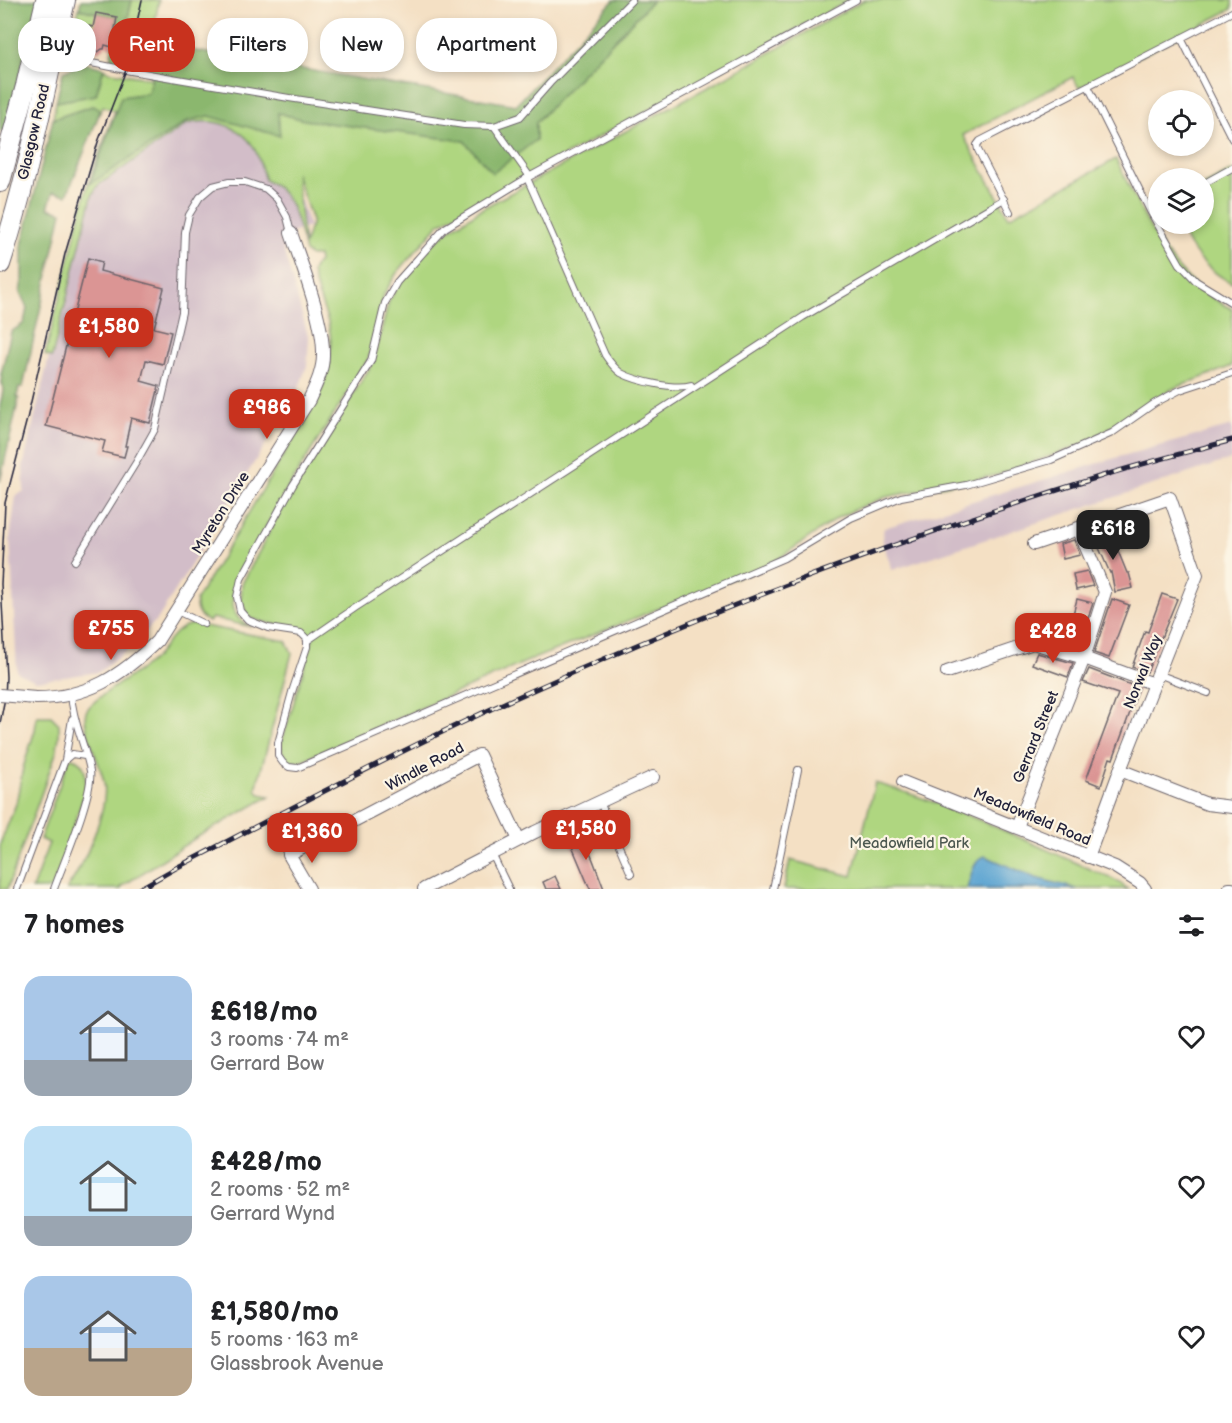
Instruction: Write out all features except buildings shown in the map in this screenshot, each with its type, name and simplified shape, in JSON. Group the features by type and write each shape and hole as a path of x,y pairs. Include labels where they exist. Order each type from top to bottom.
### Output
{"main road":[{"name":"Glasgow Road","path":"0,182 46,0"},
{"name":"Glasgow Road","path":"61,18 65,0"},
{"name":"Glasgow Road","path":"0,264 9,238 48,72"},
{"path":"0,161 26,86"},
{"path":"0,278 9,238"}],"street":[{"name":"Myreton Drive","path":"0,695 36,698 71,695 102,684 123,671 157,641 297,421 320,377 323,357 322,335 291,233"},
{"name":"Norwal Way","path":"1078,528 1170,498 1197,575 1088,857"},
{"path":"1034,544 1078,528"},
{"name":"Gerrard Street","path":"1017,827 1084,658 1105,592 1078,528"},
{"path":"947,672 1033,643 1156,679"},
{"name":"Windle Road","path":"309,889 289,855 479,755 519,840"},
{"path":"1120,770 1207,804 1232,807"},
{"path":"424,889 519,840 653,777"},
{"name":"Meadowfield Road","path":"903,782 1115,867 1140,883 1145,889"}],"lane":[{"path":"96,63 289,98 464,125 494,126 520,117 550,83 632,0"},
{"path":"856,0 528,176 445,228 397,282 385,303 371,361 293,485 241,579 237,597 240,611 248,620 268,628 301,633 307,642 278,743 278,756 283,763 297,768 784,558 850,518 901,497 966,485 1051,460 1112,433 1155,403 1180,390 1232,373"},
{"path":"1010,212 978,150 980,141 1232,12"},
{"path":"1180,38 1232,139"},
{"path":"1088,86 1148,207"},
{"path":"494,126 528,176 605,355 612,366 622,373 669,387 686,387 699,383"},
{"path":"1214,178 1232,168"},
{"path":"75,561 138,461 154,429 182,312 185,232 189,215 200,197 213,186 229,182 245,182 266,189 277,198 287,217 291,233"},
{"path":"307,642 402,577 699,383 803,317 1004,199"},
{"path":"1163,234 1180,264 1196,281 1232,303"},
{"path":"177,611 204,624"},
{"path":"1156,679 1208,693"},
{"path":"54,889 89,790 90,772 73,715 71,695"},
{"path":"17,889 65,760 73,715"},
{"path":"65,760 72,754 86,756"},
{"path":"773,889 798,770"},
{"path":"600,802 631,874"},
{"path":"492,854 509,889"}],"shaded area":[{"path":"209,116 280,136 309,226 280,238 309,339 307,366 297,393 159,617 133,646 99,672 36,681 17,672 10,538 16,496 24,491 23,467 90,184 188,121"},
{"path":"1232,426 1232,459 892,570 882,539 884,528 1122,456"}],"green space":[{"path":"0,0 39,0 34,18 18,18 18,72 21,72 5,133 0,130"},
{"path":"81,0 132,0 128,18 117,18 79,9"},
{"path":"132,0 159,0 156,18 128,18"},
{"path":"614,0 653,0 536,122 536,140 493,173 464,141 304,120 278,113 280,136 209,116 188,121 90,184 121,97 148,93 152,78 148,72 195,72 195,51 207,53 207,72 308,72 308,70 516,105 547,72 557,72 557,61"},
{"path":"653,0 850,0 439,224 396,274 384,294 369,357 286,491 236,580 233,602 236,614 239,619 252,627 212,618 209,622 200,616 196,608 196,600 312,408 326,377 331,345 328,322 312,272 319,262 318,256 311,256 305,252 289,201 275,185 265,180 251,143 236,130 217,123 187,124 97,186 92,196 52,357 45,355 88,184 115,111 103,106 98,117 99,109 92,106 53,119 56,102 96,94 104,68 108,72 536,140 536,122","holes":["296,173 312,221 304,246"]},
{"path":"864,0 1232,0 1232,9 1079,88 1073,77 963,135 1009,217 1116,159 1148,223 1148,234 1154,234 1174,263 1190,280 1209,296 1232,309 1232,366 1170,390 1086,443 997,475 886,497 858,508 839,517 772,563 528,661 298,762 290,762 284,755 281,745 313,639 300,630 248,617 241,600 242,584 289,495 373,363 389,301 400,282 430,246 449,230 483,208"},
{"path":"79,9 96,13 97,28 96,18 77,18"},
{"path":"96,66 104,68 96,95 56,102 63,72 96,72"},
{"path":"92,106 99,109 98,117 67,195 53,192 48,208 62,212 23,387 19,387 17,397 19,398 0,482 0,406 3,391 1,374 11,332 24,323 27,308 20,292 22,245 53,119"},
{"path":"1232,171 1232,283 1207,265 1183,234 1214,234 1214,180"},
{"path":"193,624 286,641 292,653 256,789 259,794 270,796 194,839 121,887 122,889 67,889 80,867 99,822 105,794 104,782 86,726 86,712 96,700 154,659 175,633"},
{"path":"37,716 51,716 59,724 56,753 7,889 0,889 0,844 16,804"},
{"path":"72,758 81,763 83,767 86,777 85,792 52,889 32,889 49,843 40,839 69,759"},
{"name":"Meadowfield Park","path":"875,783 906,792 996,827 1115,880 1128,889 784,889 790,860 852,876"}],"water":[{"path":"985,856 1036,878 1077,889 967,889 975,865"}],"tram line":[{"path":"0,723 6,677 1,584 5,503 65,254 98,142 126,70 142,0"}],"railway":[{"path":"139,889 427,739 585,667 729,607 876,552 1024,501 1149,462 1232,440"}]}
